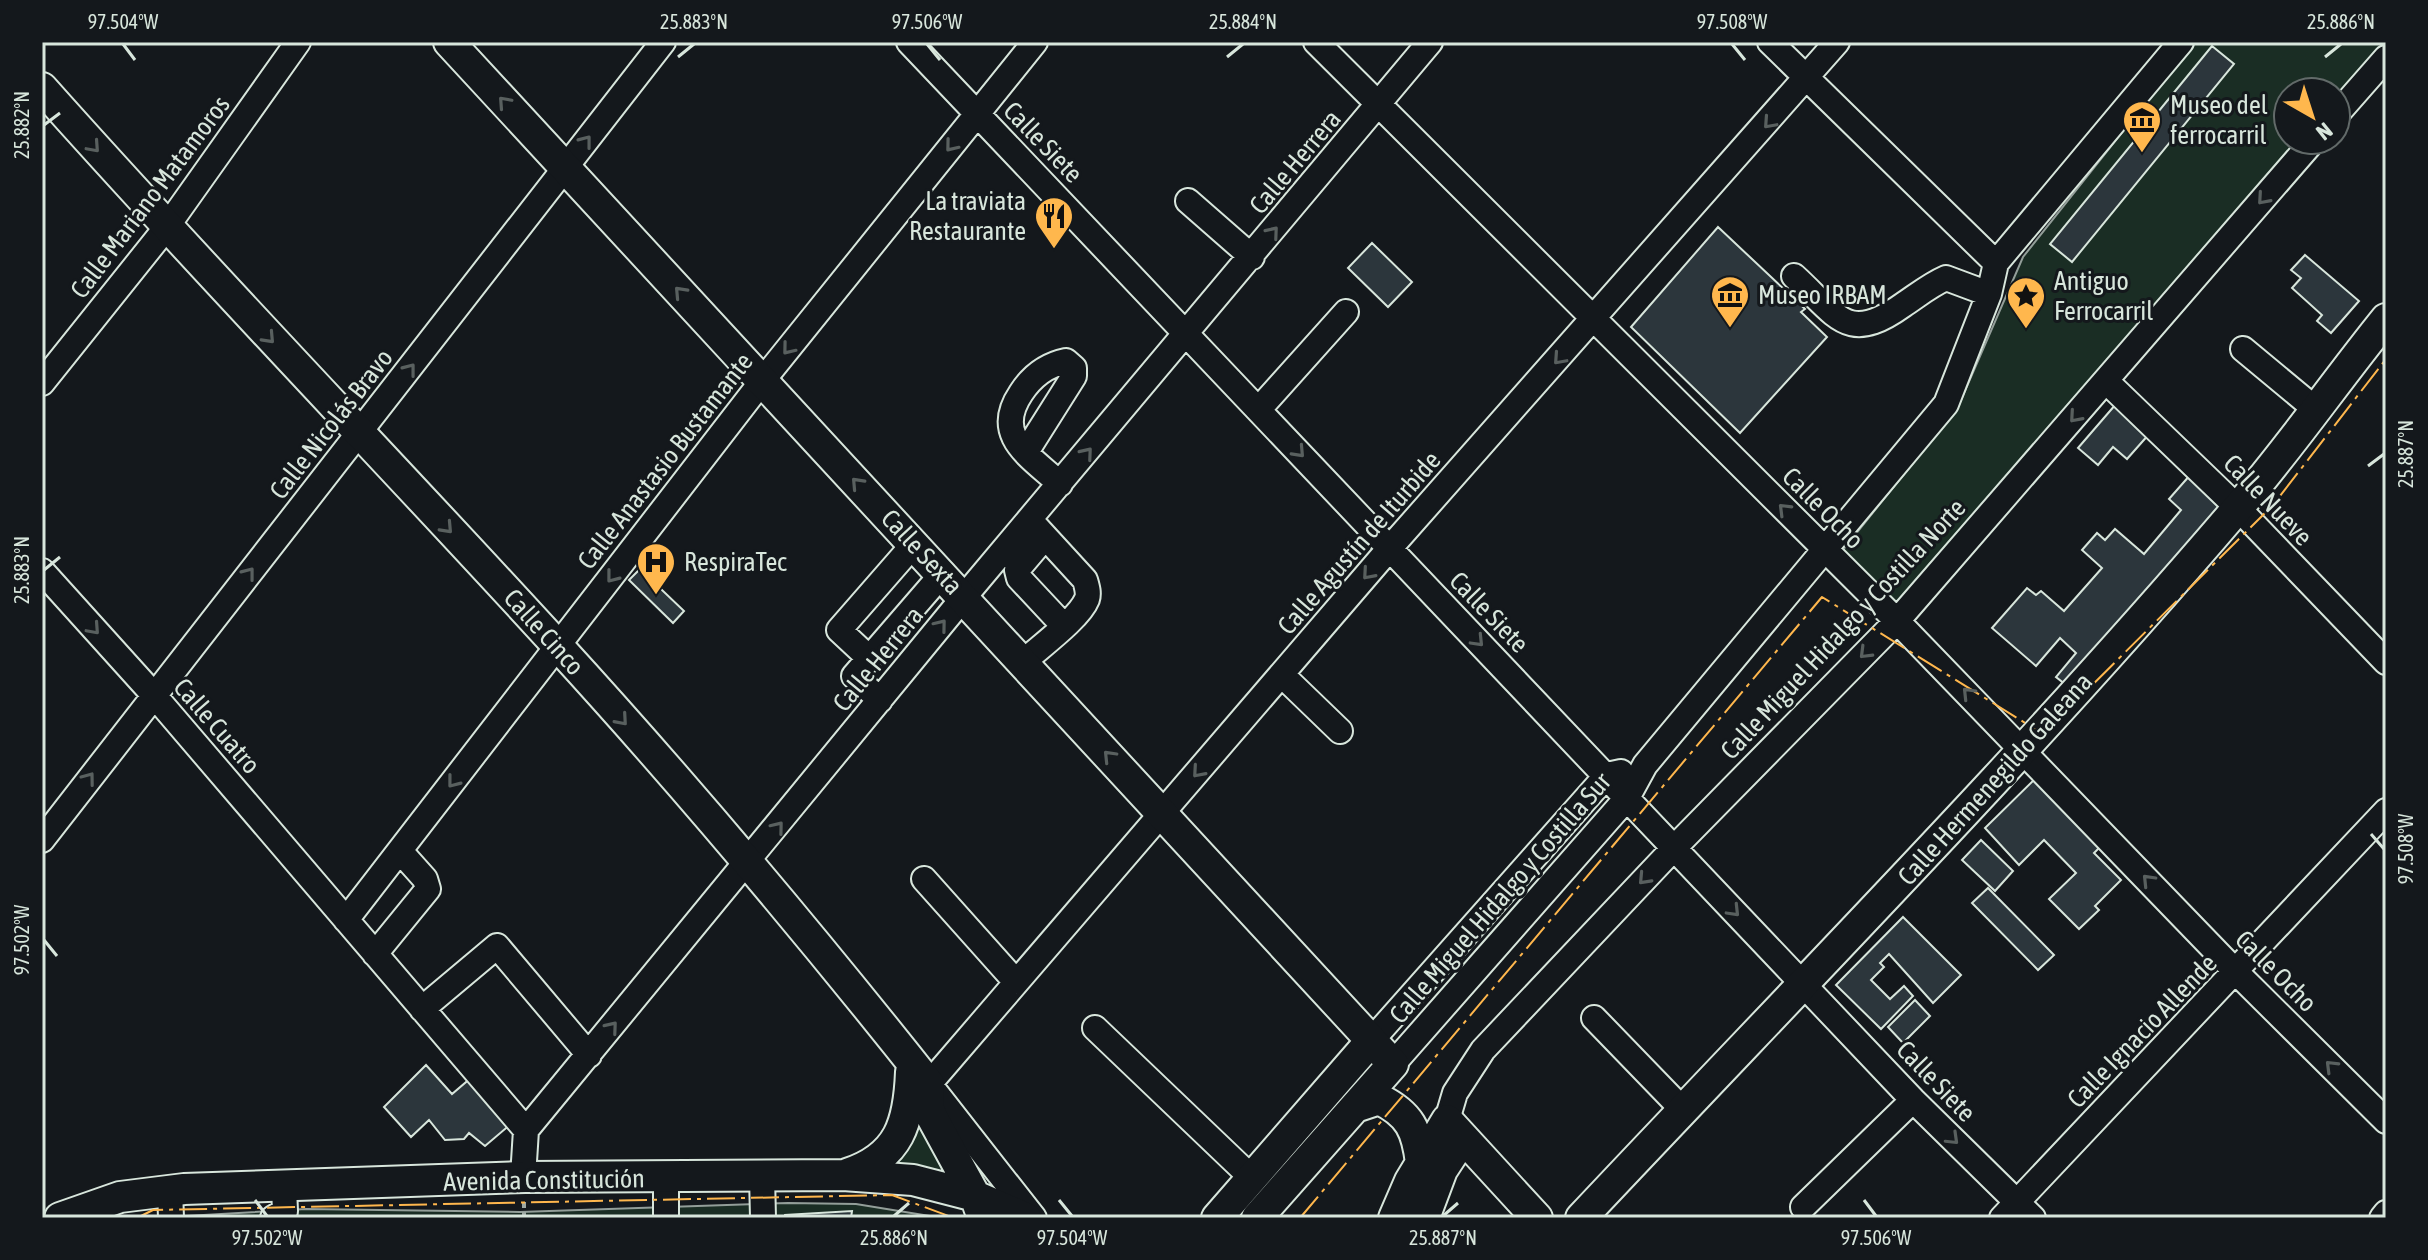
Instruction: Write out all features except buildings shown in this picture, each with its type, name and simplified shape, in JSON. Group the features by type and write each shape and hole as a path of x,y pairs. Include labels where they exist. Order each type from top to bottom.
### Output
{"main road":[{"name":"Calle Sexta","path":"449,42 943,573 1021,664 1163,813 1393,1064"},
{"name":"Calle Cinco","path":"42,88 166,228 558,646 747,864 917,1083"},
{"name":"Calle Hermenegildo Galeana","path":"1581,1218 1805,985 2023,750 2238,508 2386,319"},
{"path":"1261,1199 1371,1041"},
{"path":"1217,1218 1261,1199 1358,1106 1393,1064"},
{"path":"843,1175 875,1162 888,1150 899,1136 917,1083"},
{"path":"917,1083 979,1207"},
{"path":"1358,1106 1379,1099 1407,1115 1418,1138 1421,1163"},
{"path":"1394,1218 1421,1163 1455,1129"},
{"path":"1424,1218 1455,1129"},
{"path":"1455,1129 1537,1218"},
{"name":"Avenida Constitución","path":"60,1218 120,1197 170,1204 284,1188 523,1177 843,1175 913,1180 979,1207 1026,1218"}],"street":[{"name":"Calle Mariano Matamoros","path":"42,383 166,228 298,42"},
{"name":"Calle Nicolás Bravo","path":"42,840 663,42"},
{"name":"Calle Siete","path":"909,42 1607,775 2018,1213"},
{"name":"Calle Anastasio Bustamante","path":"346,920 763,380 1035,42"},
{"name":"Calle Ocho","path":"1316,42 1897,621 2237,973 2386,1121"},
{"name":"Calle Herrera","path":"526,1130 964,597 1037,529 1060,484 1430,42"},
{"path":"1770,42 1996,263"},
{"name":"Calle Agustín de Iturbide","path":"917,1083 1016,982 1389,549 1837,42"},
{"name":"Calle Miguel Hidalgo y Costilla Sur","path":"1393,1064 1627,798 1645,765 1946,404 1989,294 1996,263 2181,42"},
{"path":"2352,99 2383,67"},
{"name":"Calle Miguel Hidalgo y Costilla Norte","path":"1455,1129 1455,1093 1483,1050 1674,848 1897,621 2300,156"},
{"path":"1188,201 1252,257"},
{"path":"1794,276 1843,320 1859,327 1878,323 1932,284 1946,278 1989,294"},
{"path":"1259,409 1346,312"},
{"path":"2243,349 2314,408"},
{"name":"Calle Nueve","path":"2106,381 2238,508 2386,662"},
{"path":"1026,452 1060,484"},
{"path":"1021,664 1063,625 1086,601 1088,591 1085,580 1037,529 1017,570 1019,578 1063,625"},
{"path":"869,658 839,630 914,544"},
{"name":"Calle Cuatro","path":"42,571 153,694 526,1130"},
{"path":"880,700 854,676 943,573"},
{"path":"1282,675 1340,731"},
{"name":"Calle Miguel Hidalgo y Costilla Sur","path":"1371,1041 1607,775 1645,765"},
{"name":"Calle Ignacio Allende","path":"2018,1213 2386,811"},
{"path":"375,954 428,889 425,879 400,851"},
{"path":"924,879 1016,982"},
{"path":"1511,883 1534,902"},
{"path":"422,1009 497,946 589,1055"},
{"path":"1594,1018 1683,1110"},
{"path":"1095,1028 1261,1199"},
{"path":"917,1083 1034,1218"},
{"path":"1803,1207 1913,1100"},
{"path":"523,1177 526,1130"},
{"path":"762,1176 763,1218"},
{"path":"666,1178 666,1218"},
{"path":"273,1218 285,1211 284,1188"}],"green space":[{"path":"2194,42 2386,42 2386,47 2352,87 2352,76 2272,76 2272,156 2293,156 1897,618 1842,551 1958,407 2023,257"},
{"path":"924,1112 960,1184 887,1165"},
{"path":"788,1203 856,1204 942,1218 151,1218 306,1209 520,1212"}],"power":[{"path":"1300,1218 1822,597 2043,734 2273,505 2386,359"},
{"path":"137,1218 153,1210 892,1195 954,1218"}],"place":[{"name":"Museo del ferrocarril","path":"2142,154"},
{"name":"La traviata Restaurante","path":"1054,250"},
{"name":"Museo IRBAM","path":"1730,329"},
{"name":"Antiguo Ferrocarril","path":"2026,330"},
{"name":"RespiraTec","path":"656,596"}]}
